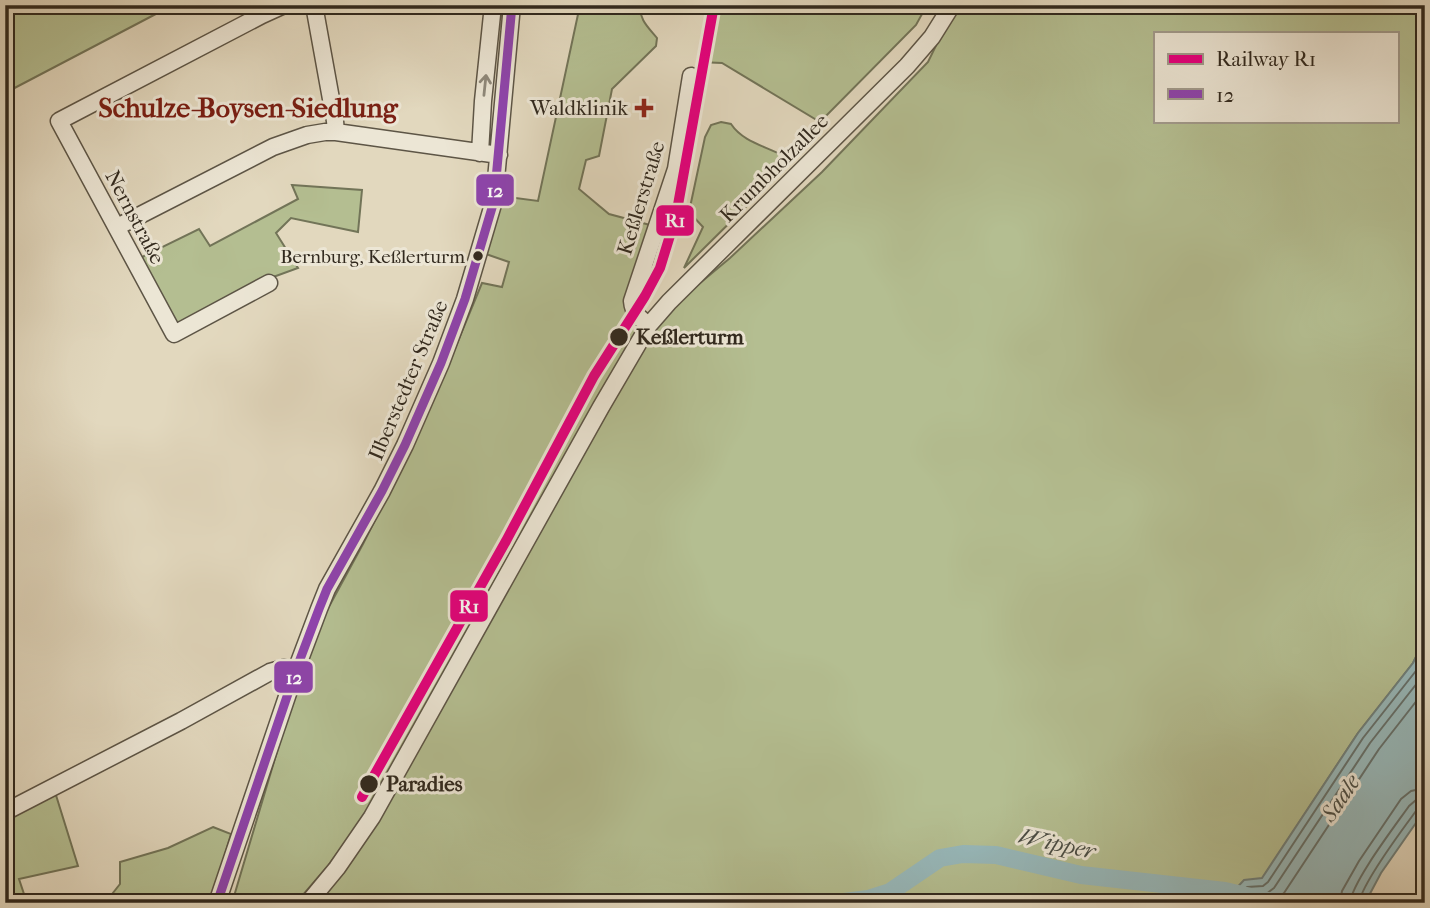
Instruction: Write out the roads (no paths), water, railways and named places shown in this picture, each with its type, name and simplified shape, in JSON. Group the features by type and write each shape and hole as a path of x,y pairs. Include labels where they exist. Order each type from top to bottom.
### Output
{"street":[{"name":"Nernstraße","path":"269,283 174,334 59,121 284,5"},
{"path":"314,5 336,132"},
{"path":"480,153 494,5"},
{"name":"Ilberstedter Straße","path":"217,903 296,670 327,589 420,414 458,319 479,256 494,201 512,5"},
{"name":"Krumbholzallee","path":"308,903 337,868 372,817 649,325 906,66 932,37 952,5"},
{"name":"Keßlerstraße","path":"649,325 635,312 633,294 676,169 691,76"},
{"path":"117,227 273,146 307,135 336,132 499,155"},
{"path":"5,813 270,672 284,668 296,670"}],"water":[{"name":"Saale","path":"1425,639 1425,810 1381,873 1365,903 1233,903 1231,894 1244,880 1262,878 1358,733 1413,663"}],"waterway":[{"name":"Wipper","path":"836,903 868,899 890,892 940,858 963,854 996,855 1081,875 1225,891 1276,903"}],"rail line":[{"name":"R1","path":"362,797 506,541 594,376 660,268 676,216 714,5"}],"place":[{"name":"Waldklinik","path":"644,108"},
{"name":"Bernburg, Keßlerturm","path":"478,256"},
{"name":"Keßlerturm","path":"619,337"},
{"name":"Paradies","path":"369,784"}],"district":[{"name":"Schulze-Boysen-Siedlung","path":"248,107"}]}
